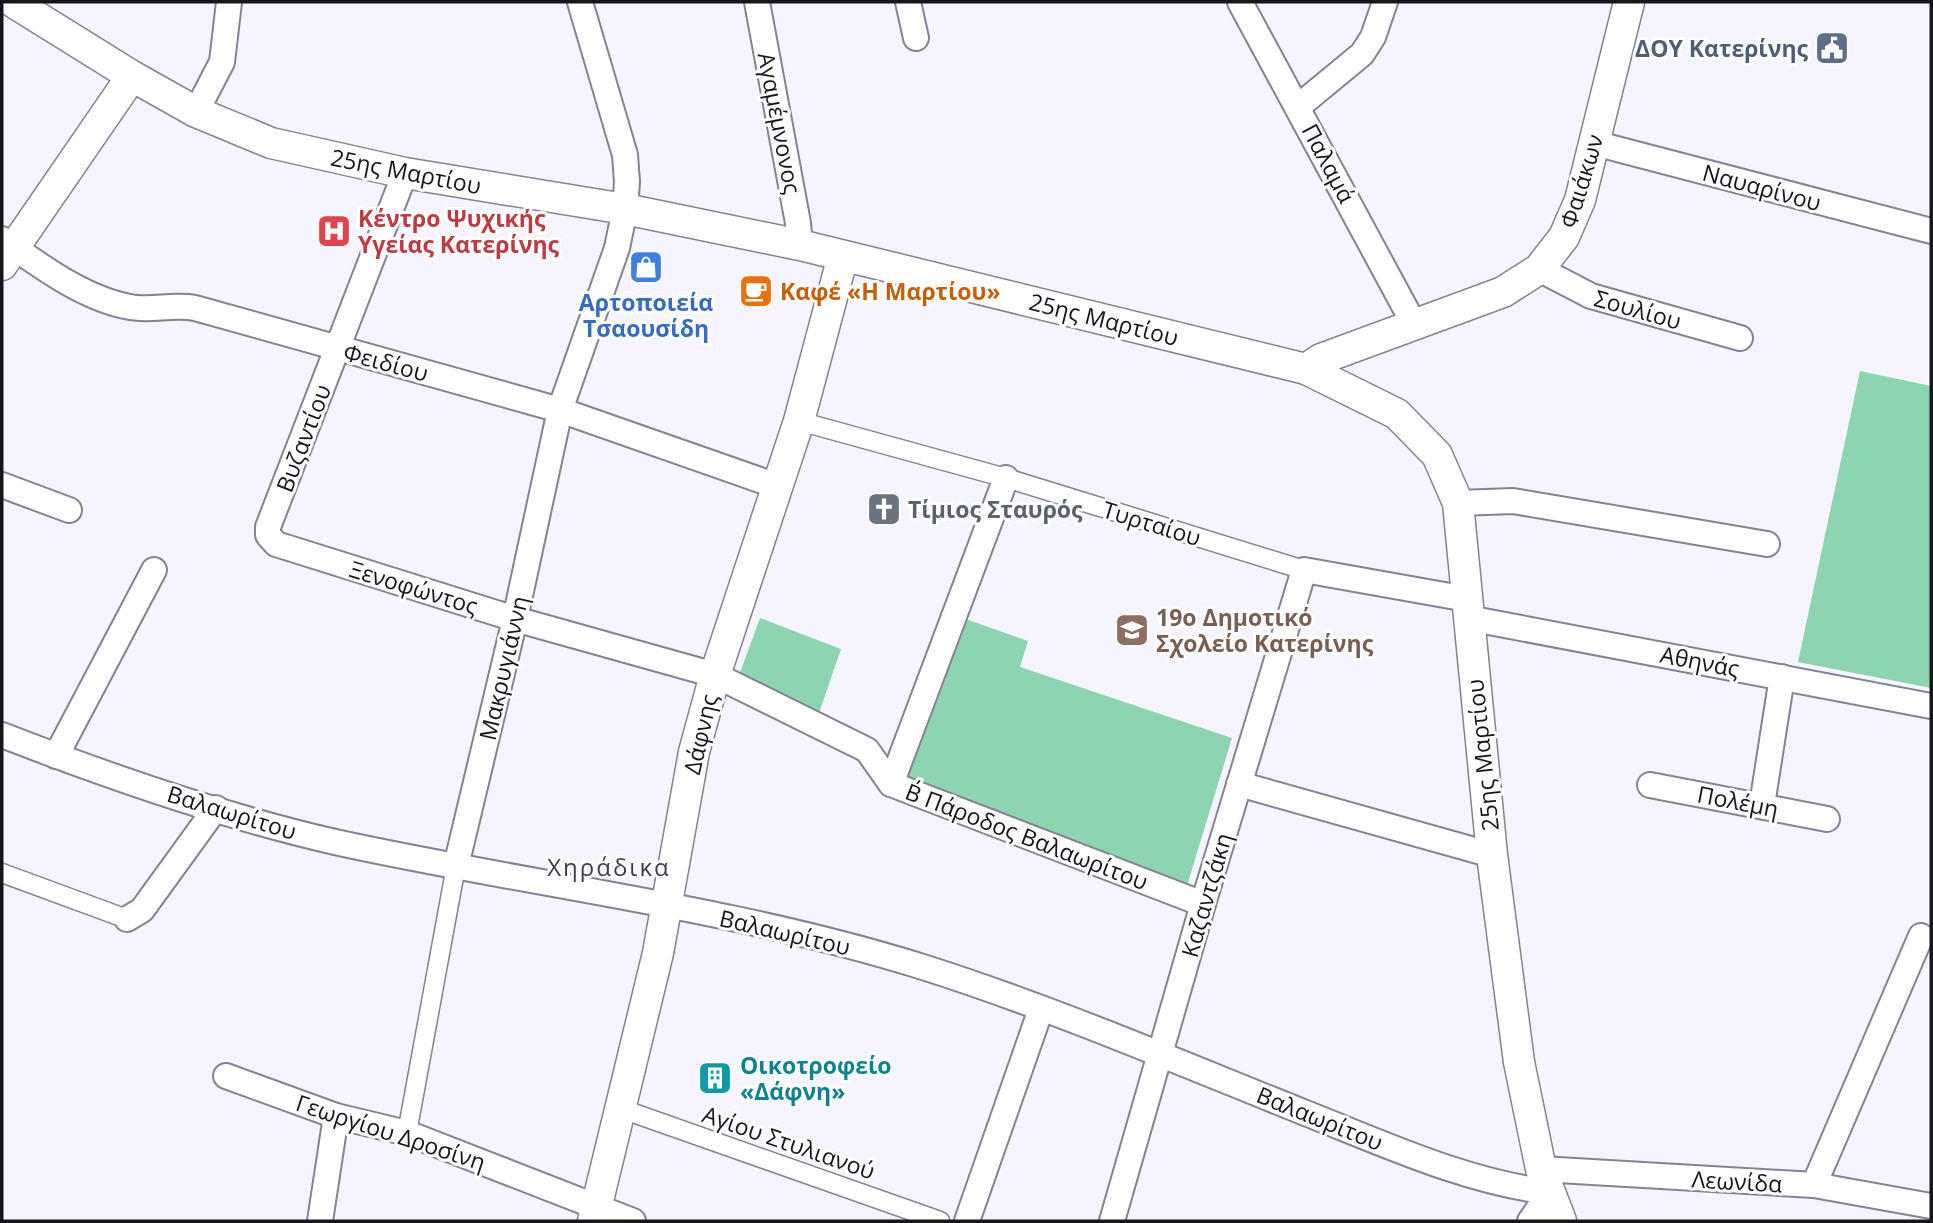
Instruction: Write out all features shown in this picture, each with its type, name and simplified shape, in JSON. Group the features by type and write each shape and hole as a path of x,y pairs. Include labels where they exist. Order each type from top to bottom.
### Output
{"street":[{"name":"25ης Μαρτίου","path":"13,2 132,76 196,111 271,143 405,173 625,209 843,256 1306,369 1397,414 1437,455 1458,503 1492,855 1519,1062 1546,1181 1561,1221"},
{"path":"196,111 222,62 229,2"},
{"name":"Μακρυγιάννη","path":"407,1133 456,866 515,619 560,410 617,248 625,209 625,155 580,2"},
{"name":"Αγαμέμνονος","path":"757,2 800,246"},
{"path":"908,2 916,38"},
{"name":"Παλαμά","path":"1240,2 1299,106 1415,326"},
{"path":"1299,106 1362,54 1373,37 1385,2"},
{"name":"Φαιάκων","path":"1306,369 1321,359 1503,292 1539,269 1564,237 1580,200 1629,2"},
{"path":"6,251 132,76"},
{"name":"Ναυαρίνου","path":"1594,143 1931,231"},
{"name":"Βυζαντίου","path":"276,544 268,535 268,527 405,173"},
{"name":"Φειδίου","path":"6,251 107,302 133,308 186,307 560,410 777,486"},
{"name":"Δάφνης","path":"595,1214 622,1109 667,906 694,752 715,674 799,421 843,256"},
{"name":"Σουλίου","path":"1539,269 1591,296 1740,338"},
{"name":"Τυρταίου","path":"799,421 1006,478 1304,570 1467,608"},
{"path":"891,784 1006,478"},
{"path":"2,485 69,510"},
{"path":"1458,503 1513,500 1767,544"},
{"name":"Ξενοφώντος","path":"276,544 515,619 715,674"},
{"path":"56,756 154,570"},
{"name":"Καζαντζάκη","path":"1112,1221 1203,904 1304,570"},
{"name":"Αθηνάς","path":"1467,608 1782,677 1931,706"},
{"name":"Β΄ Πάροδος Βαλαωρίτου","path":"715,674 867,750 891,784 1203,904"},
{"path":"1762,805 1782,677"},
{"name":"Βαλαωρίτου","path":"2,736 216,808 331,841 810,934 926,968 1041,1009 1390,1146 1516,1188 1546,1181"},
{"path":"1239,784 1492,855"},
{"name":"Πολέμη","path":"1650,785 1827,819"},
{"path":"2,873 127,919 142,910 216,808"},
{"path":"1814,1185 1921,936"},
{"path":"967,1221 1041,1009"},
{"name":"Γεωργίου Δροσίνη","path":"226,1076 337,1116 407,1133 595,1214 633,1221"},
{"name":"Αγίου Στυλιανού","path":"622,1109 940,1221"},
{"path":"320,1221 337,1116"},
{"path":"1530,1221 1546,1181"},
{"name":"Λεωνίδα","path":"1546,1181 1814,1185 1931,1206"}],"green space":[{"path":"1860,371 1931,386 1931,688 1798,662"},
{"path":"760,618 841,649 817,719 737,681"},
{"path":"963,618 1028,641 1020,667 1232,738 1186,889 903,781"}],"place":[{"name":"ΔΟΥ Κατερίνης","path":"1832,48"},
{"name":"Κέντρο Ψυχικής Υγείας Κατερίνης","path":"334,231"},
{"name":"Αρτοποιεία Τσαουσίδη","path":"646,267"},
{"name":"Καφέ «Η Μαρτίου»","path":"756,291"},
{"name":"Τίμιος Σταυρός","path":"884,509"},
{"name":"19ο Δημοτικό Σχολείο Κατερίνης","path":"1132,630"},
{"name":"Οικοτροφείο «Δάφνη»","path":"715,1078"}],"district":[{"name":"Χηράδικα","path":"609,866"}]}
